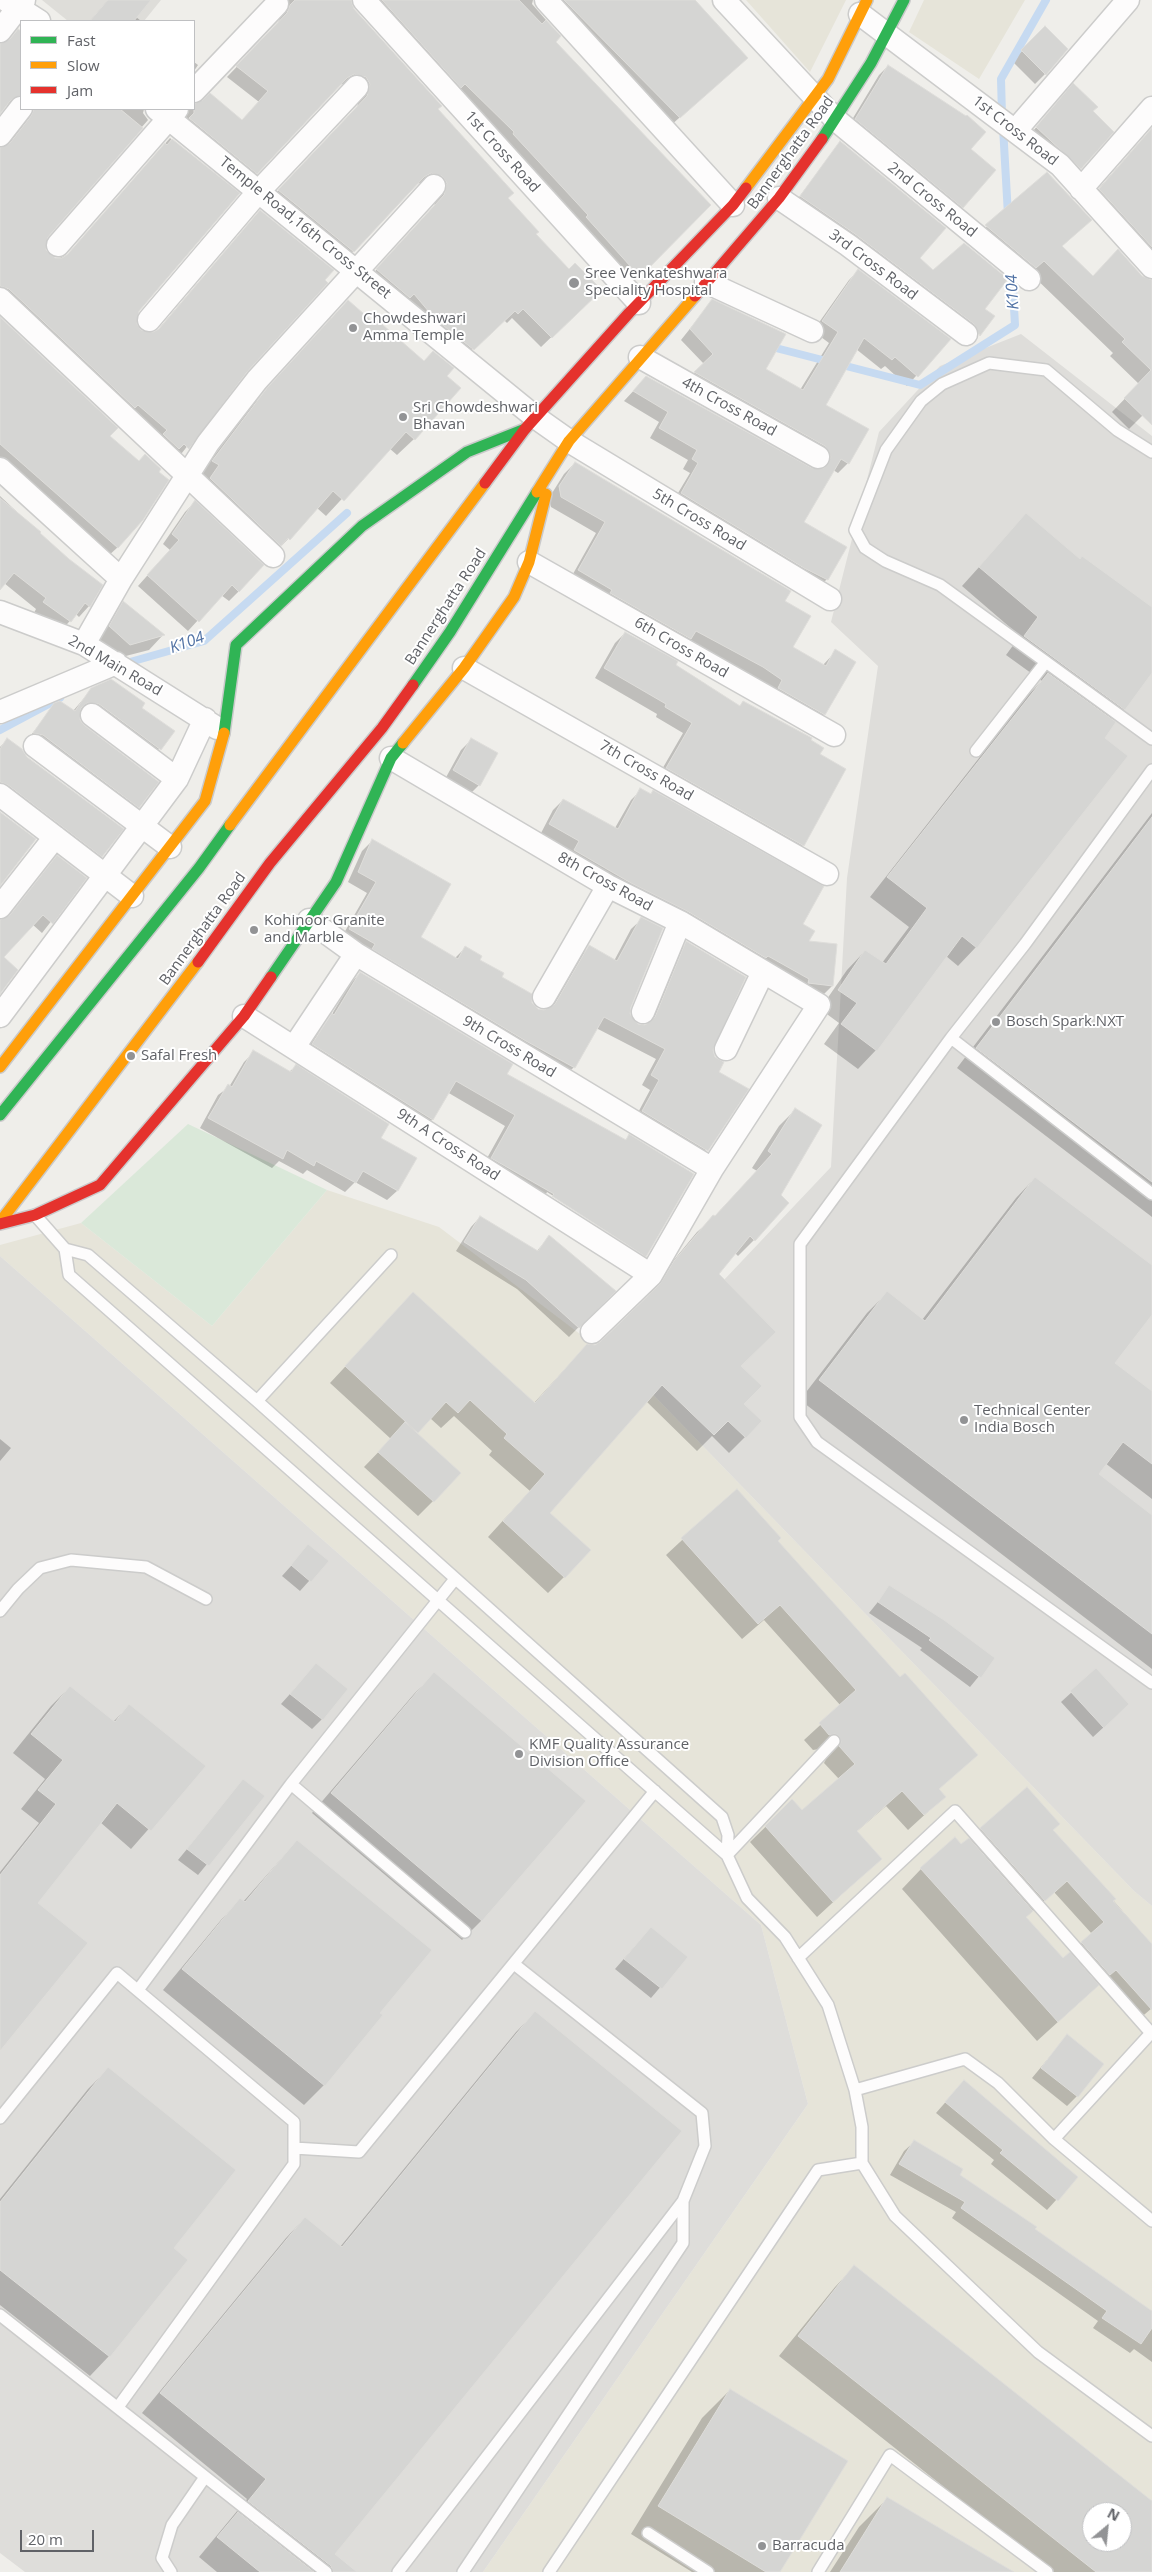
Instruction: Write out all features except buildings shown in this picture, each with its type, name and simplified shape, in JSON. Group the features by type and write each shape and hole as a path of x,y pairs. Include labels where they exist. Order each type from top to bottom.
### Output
{"main road":[{"name":"Bannerghatta Road","path":"0,1223 196,965 270,863 382,728 450,632 554,462 569,441 779,198 836,120 888,34 904,0"},
{"name":"Bannerghatta Road","path":"0,1115 199,868 330,688 530,423 639,303 733,205 815,99 828,79 863,7"},
{"path":"4,1052 132,896 205,801 224,733 236,644 362,526 466,452 530,423"},
{"path":"0,1223 35,1215 100,1184 244,1016 336,882 391,758 464,668 514,597 529,562 554,462"}],"street":[{"name":"1st Cross Road","path":"364,0 639,303"},
{"path":"546,0 733,205"},
{"path":"724,0 815,99"},
{"path":"1014,130 1128,0"},
{"path":"0,31 15,3 38,20"},
{"path":"195,90 277,4"},
{"name":"1st Cross Road","path":"863,7 888,34 1060,165 1152,267"},
{"path":"149,320 259,191 357,87"},
{"name":"2nd Cross Road","path":"815,99 836,120 1029,279"},
{"path":"1081,189 1152,108"},
{"path":"0,135 20,109"},
{"path":"58,245 167,112"},
{"name":"Temple Road,16th Cross Street","path":"167,112 259,191 356,269 530,423 569,441"},
{"path":"84,644 121,578 208,442 257,380 356,269 434,186"},
{"name":"3rd Cross Road","path":"779,198 848,245 966,334"},
{"path":"706,282 812,331"},
{"path":"0,300 189,474 273,556"},
{"name":"4th Cross Road","path":"640,357 818,457"},
{"name":"5th Cross Road","path":"569,441 830,599"},
{"path":"0,469 121,578"},
{"name":"6th Cross Road","path":"529,562 834,735"},
{"name":"2nd Main Road","path":"0,612 84,644 116,662 224,733"},
{"path":"0,712 116,662"},
{"name":"7th Cross Road","path":"464,668 827,874"},
{"path":"92,715 177,779"},
{"path":"0,1016 104,874 177,779 205,719"},
{"path":"35,746 170,847"},
{"name":"8th Cross Road","path":"391,758 608,886 680,922 819,1005 712,1170"},
{"path":"0,796 132,896"},
{"path":"0,907 55,837"},
{"path":"544,997 608,886"},
{"name":"9th Cross Road","path":"310,920 356,954 712,1170"},
{"path":"643,1012 680,922"},
{"path":"294,1046 356,954"},
{"path":"726,1049 763,972"},
{"name":"9th A Cross Road","path":"244,1016 294,1046 651,1275"},
{"path":"592,1332 651,1275 712,1170"}],"lane":[{"path":"1152,452 1117,430 1046,370 989,363 942,384 921,401 886,450 854,530 865,548 885,561 940,584 1152,739"},
{"path":"976,751 1045,662"},
{"path":"1152,770 1025,944 951,1038 800,1244 800,1416 816,1442 1152,1683"},
{"path":"951,1038 1152,1194"},
{"path":"35,1215 65,1249 69,1276 727,1855 747,1898 785,1938 828,2005 855,2090 862,2127 862,2164 895,2216 1038,2352 1152,2436"},
{"path":"65,1249 88,1255 257,1401 722,1817 728,1835 727,1855"},
{"path":"257,1401 392,1255"},
{"path":"0,1611 18,1589 40,1568 71,1560 146,1567 206,1599"},
{"path":"138,1990 290,1784 455,1579"},
{"path":"727,1855 834,1741"},
{"path":"290,1784 465,1932"},
{"path":"294,2148 359,2152 654,1791"},
{"path":"798,1958 955,1811 1151,2033 1054,2139"},
{"path":"398,2572 683,2201 705,2146 702,2113 514,1964"},
{"path":"0,2118 117,1973 294,2122 294,2164 118,2407"},
{"path":"855,2090 965,2059 998,2083 1054,2139 1152,2221"},
{"path":"549,2572 818,2170 862,2164"},
{"path":"463,2572 684,2243 683,2201"},
{"path":"0,2315 326,2572"},
{"path":"818,2572 890,2455 1047,2572"},
{"path":"171,2572 162,2558 172,2525 205,2476"},
{"path":"648,2533 708,2572"}],"shaded area":[{"path":"42,0 161,0 145,20 67,20"},
{"path":"746,0 846,0 810,72"},
{"path":"924,0 1025,0 979,79 909,32"},
{"name":"Bosch Spark.NXT","path":"1021,334 1152,436 1152,1906 1134,1891 634,1375 831,1167 847,878 878,666 831,622 879,432 940,366"},
{"path":"327,1190 439,1227 634,1375 1134,1891 1152,1906 1152,2572 483,2572 808,2104 761,1925 0,1256 0,1245 81,1223 212,1326"},
{"path":"0,1256 761,1925 808,2104 483,2572 25,2572 0,2553"}],"green space":[{"path":"188,1124 327,1190 212,1326 81,1223"}],"waterway":[{"name":"K104","path":"1002,115 1001,79 1046,0"},
{"name":"K104","path":"1003,127 1008,215"},
{"name":"K104","path":"768,346 920,385 1015,325 1012,272"},
{"name":"K104","path":"123,664 204,641 347,513"},
{"name":"K104","path":"0,730 60,698"}],"traffic: fast":[{"path":"822,139 871,63 904,0"},
{"path":"224,733 236,645 362,526 467,452 525,429"},
{"path":"413,685 450,632 537,492"},
{"path":"271,977 336,882 391,758 403,743"},
{"path":"0,1115 199,868 230,825"}],"traffic: slow":[{"path":"746,188 828,79 867,0"},
{"path":"537,492 569,441 695,296"},
{"path":"230,825 485,483"},
{"path":"403,743 464,668 514,597 529,562 546,494"},
{"path":"0,1067 205,801 224,733"},
{"path":"0,1222 198,962"}],"traffic: jam":[{"path":"695,296 779,198 822,139"},
{"path":"485,483 525,429 629,313 733,205 746,188"},
{"path":"198,962 270,863 382,728 413,685"},
{"path":"0,1224 35,1215 100,1185 244,1016 271,977"}],"place":[{"name":"Sree Venkateshwara Speciality Hospital","path":"574,283"},
{"name":"Chowdeshwari Amma Temple","path":"353,328"},
{"name":"Sri Chowdeshwari Bhavan","path":"403,417"},
{"name":"Kohinoor Granite and Marble","path":"254,930"},
{"name":"Bosch Spark.NXT","path":"996,1022"},
{"name":"Safal Fresh","path":"131,1056"},
{"name":"Technical Center India Bosch","path":"964,1420"},
{"name":"KMF Quality Assurance Division Office","path":"519,1754"},
{"name":"Barracuda","path":"762,2546"}]}
